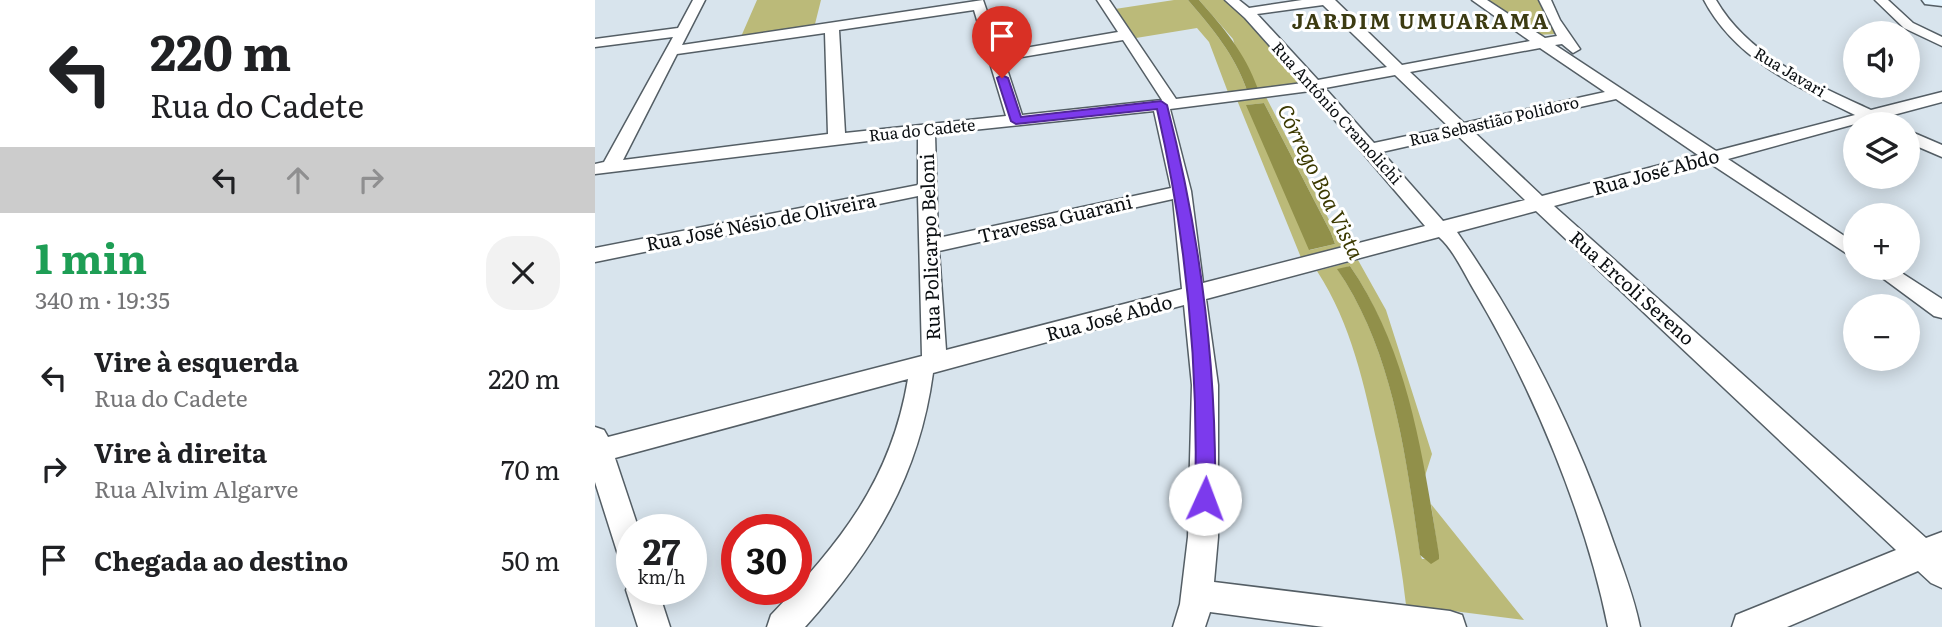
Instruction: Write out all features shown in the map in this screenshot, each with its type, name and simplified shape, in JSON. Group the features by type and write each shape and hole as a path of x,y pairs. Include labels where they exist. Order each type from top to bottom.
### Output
{"street":[{"path":"603,167 699,0"},
{"path":"1103,0 1167,104 1182,191 1204,372 1206,429 1197,595 1189,627"},
{"name":"Rua Antônio Cramolichi","path":"1231,0 1245,12 1443,230 1502,315 1547,404 1591,516 1624,627"},
{"path":"1245,12 1326,0"},
{"name":"Rua Ercoli Sereno","path":"1326,0 1540,204 1936,558"},
{"path":"1478,0 1843,243"},
{"path":"1545,0 1565,39 1618,94"},
{"name":"Rua Javari","path":"1710,0 1724,24 1748,47 1798,79 1862,112"},
{"path":"1881,0 1891,14 1910,28 1942,42"},
{"path":"1931,0 1942,1"},
{"path":"672,51 978,3 1016,121"},
{"path":"832,27 837,139"},
{"path":"595,43 683,31"},
{"path":"995,57 1127,35"},
{"path":"1254,95 1565,39"},
{"name":"Rua Sebastião Polidoro","path":"1371,149 1618,94"},
{"name":"Rua do Cadete","path":"603,167 837,139 1254,95"},
{"name":"Rua José Abdo","path":"1900,112 1942,97"},
{"name":"Rua José Abdo","path":"598,451 1311,266 1714,156 1843,128"},
{"name":"Rua Policarpo Beloni","path":"783,627 850,549 893,482 913,429 928,365 926,130"},
{"path":"1920,141 1942,152"},
{"name":"Rua José Nésio de Oliveira","path":"595,255 927,189"},
{"name":"Travessa Guarani","path":"929,247 1182,191"},
{"path":"1897,280 1942,310"},
{"path":"598,451 619,514"},
{"path":"1748,627 1936,558"},
{"path":"1197,595 1450,627"},
{"path":"647,605 654,627"}],"shaded area":[{"path":"757,0 821,0 814,28 740,39"},
{"path":"1188,0 1206,21 1229,53 1247,90 1233,39 1199,0 1225,0 1243,15 1299,83 1229,95 1209,42 1197,28 1136,38 1115,9"},
{"path":"1188,0 1199,0 1225,31 1247,64 1258,89 1247,90 1229,53"},
{"path":"1484,0 1540,0 1556,34 1536,35"},
{"path":"1266,97 1344,249 1302,260 1237,100","holes":["1264,103 1335,244 1310,250 1247,105"]},
{"path":"1264,103 1335,244 1309,250 1246,105"},
{"path":"1358,260 1386,310 1432,454 1425,476 1406,394 1389,341 1365,290 1350,266 1338,270 1357,302 1385,371 1403,444 1422,559 1439,559 1431,504 1524,620 1406,605 1390,506 1362,378 1348,334 1317,271"},
{"path":"1350,266 1370,298 1386,333 1410,405 1427,480 1439,555 1439,559 1431,564 1420,555 1403,444 1385,370 1356,301 1337,269"}],"district":[{"name":"JARDIM UMUARAMA","path":"1421,22"}],"route":[{"path":"1002,78 1016,121 1161,105 1180,183 1201,346 1205,385 1205,499"}],"water label":[{"name":"Córrego Boa Vista","path":"1320,182"}]}
